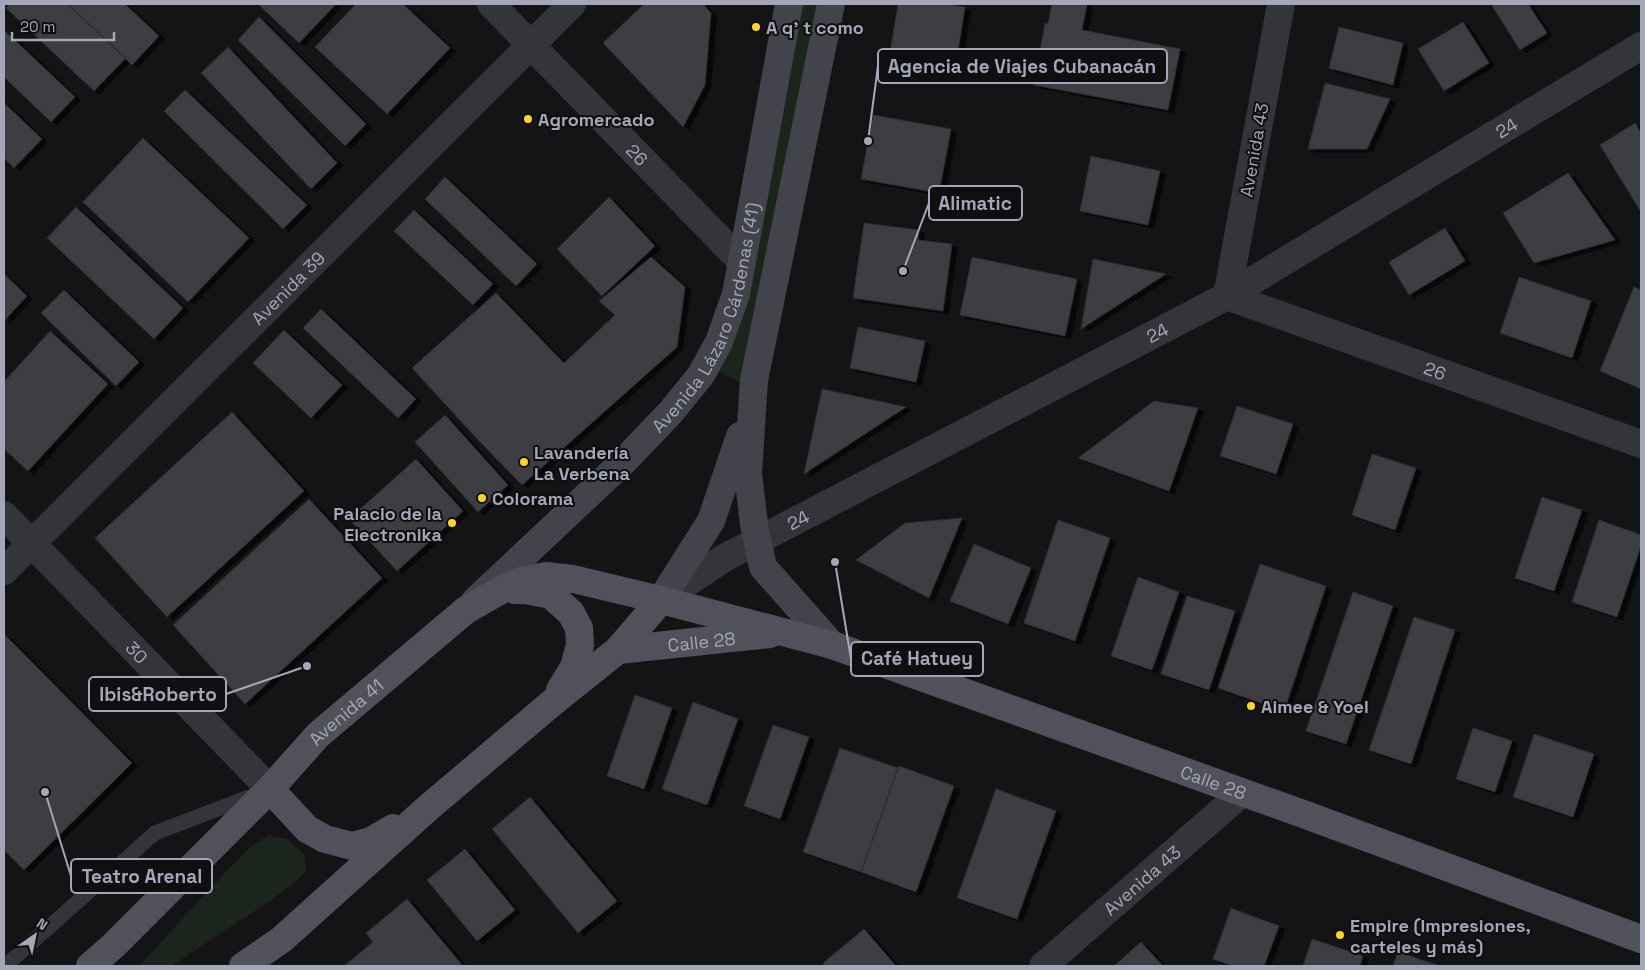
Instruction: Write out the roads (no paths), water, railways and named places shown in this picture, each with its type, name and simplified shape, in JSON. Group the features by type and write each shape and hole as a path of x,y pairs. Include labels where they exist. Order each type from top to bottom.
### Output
{"main road":[{"name":"Avenida Lázaro Cárdenas (41)","path":"466,610 624,462 670,413 701,375 718,342 736,294 789,4"},
{"path":"831,4 754,380 748,473 757,542 763,567 832,645"},
{"path":"243,966 281,940 430,807 553,702 618,650 661,600 711,521 753,395"},
{"name":"Avenida 41","path":"90,966 270,789 318,735 466,610 501,590 521,582 546,576 572,579 661,600"},
{"path":"501,590 525,590 551,595 572,613 579,628 580,645 574,667 553,702"},
{"name":"Calle 28","path":"661,600 832,645 1641,938"},
{"name":"Calle 28","path":"618,650 785,633"},
{"path":"270,789 307,829 325,839 352,846 371,841 430,807"}],"street":[{"name":"26","path":"491,4 742,262"},
{"name":"Avenida 39","path":"4,571 572,4"},
{"name":"Avenida 43","path":"1227,296 1281,4"},
{"name":"24","path":"661,600 726,557 1227,296 1641,46"},
{"name":"26","path":"1227,296 1641,444"},
{"name":"30","path":"4,515 270,789"},
{"name":"Avenida 43","path":"1043,966 1242,793"}],"lane":[{"path":"5,966 155,833 270,789"}],"place":[{"name":"A q' t como","path":"756,27"},
{"name":"Agromercado","path":"528,119"},
{"name":"Agencia de Viajes Cubanacán","path":"868,141"},
{"name":"Alimatic","path":"903,271"},
{"name":"Lavandería La Verbena","path":"524,462"},
{"name":"Colorama","path":"482,498"},
{"name":"Palacio de la Electronika","path":"452,523"},
{"name":"Café Hatuey","path":"835,562"},
{"name":"Ibis&Roberto","path":"307,666"},
{"name":"Aimee & Yoel","path":"1251,706"},
{"name":"Teatro Arenal","path":"45,792"},
{"name":"Empire (Impresiones, carteles y más)","path":"1340,935"}]}
